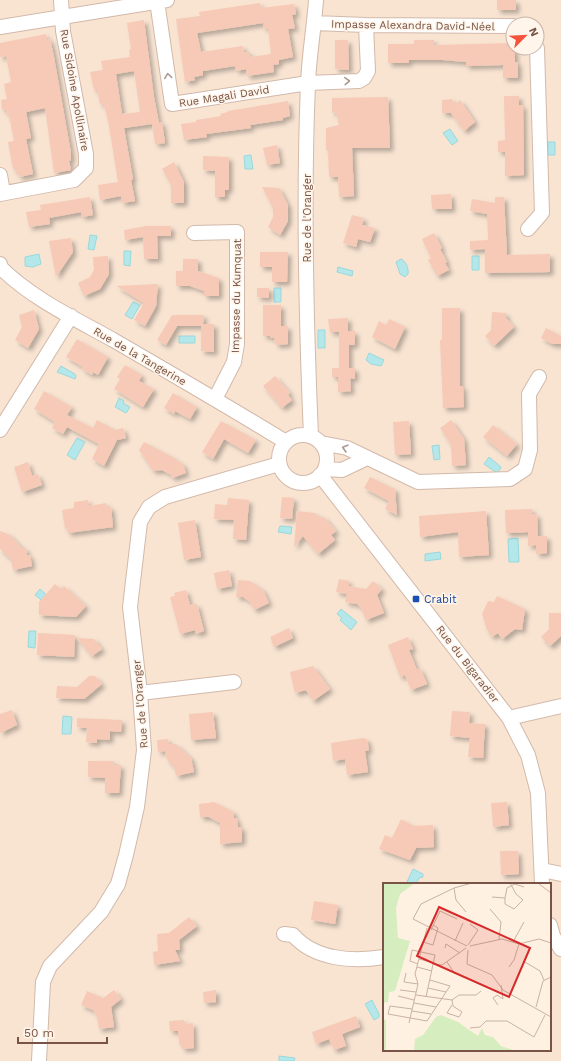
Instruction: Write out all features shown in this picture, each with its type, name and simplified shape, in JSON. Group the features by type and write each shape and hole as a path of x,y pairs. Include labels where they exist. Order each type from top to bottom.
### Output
{"street":[{"path":"61,0 63,16"},
{"name":"Rue de l'Oranger","path":"316,0 308,83 307,301 316,439"},
{"path":"0,27 162,1"},
{"name":"Rue Magali David","path":"162,1 172,104 308,83"},
{"name":"Rue Sidoine Apollinaire","path":"2,194 74,180 86,168 86,154 63,31 63,16"},
{"name":"Impasse Alexandra David-Néel","path":"314,22 366,25 505,26"},
{"path":"308,83 359,81 364,78 368,71 366,25"},
{"path":"528,229 542,213 537,56"},
{"path":"0,175 2,194"},
{"name":"Impasse du Kumquat","path":"194,233 237,232 237,344 234,362 215,398"},
{"name":"Rue de la Tangerine","path":"0,264 0,267 14,281 71,316 215,398 286,442"},
{"path":"0,430 71,316"},
{"path":"316,439 326,451 327,460 323,472 312,481 296,482 288,478 280,464 279,456 286,442 293,437 302,435 316,439 347,448 418,482 510,479 525,469 530,450 529,394 539,378"},
{"path":"323,472 342,470 367,458"},
{"name":"Rue de l'Oranger","path":"39,1061 43,982 50,966 101,912 118,884 137,807 144,750 140,693 130,607 140,522 149,507 165,497 280,464"},
{"name":"Rue du Bigaradier","path":"323,472 509,718 528,756 538,793 542,877"},
{"path":"140,693 234,682"},
{"path":"509,718 561,706"},
{"path":"542,877 561,874"},
{"path":"551,931 561,949"},
{"path":"284,934 294,935 306,948 325,955 344,958 383,957"}],"shaded area":[{"path":"0,0 561,0 561,1061 0,1061"}],"water":[{"path":"450,129 458,141 452,145 443,133"},
{"path":"548,142 555,142 555,155 548,155"},
{"path":"251,155 253,169 245,169 244,156"},
{"path":"90,235 97,236 94,250 88,249"},
{"path":"124,251 131,251 130,266 124,265"},
{"path":"39,254 41,264 33,267 25,266 25,257"},
{"path":"472,256 479,256 479,270 472,270"},
{"path":"401,259 406,263 408,268 408,274 405,277 400,274 396,262"},
{"path":"338,267 353,271 352,276 337,272"},
{"path":"274,288 281,288 281,302 274,302"},
{"path":"133,302 140,305 132,319 125,315"},
{"path":"318,330 325,330 325,348 318,348"},
{"path":"179,336 195,336 195,343 179,343"},
{"path":"369,353 384,360 381,366 371,364 366,360"},
{"path":"61,366 75,374 75,379 57,372"},
{"path":"119,398 124,401 123,403 130,407 126,413 115,407"},
{"path":"77,438 85,442 75,460 67,455"},
{"path":"439,445 440,459 434,460 432,446"},
{"path":"489,457 501,468 497,473 484,464"},
{"path":"280,526 292,527 291,534 278,532"},
{"path":"518,538 519,562 509,562 508,539"},
{"path":"440,552 441,559 425,561 425,554"},
{"path":"40,589 50,598 45,603 35,595"},
{"path":"341,609 357,622 351,630 340,620 342,618 337,614"},
{"path":"29,631 36,631 35,648 28,647"},
{"path":"63,716 72,717 71,734 62,734"},
{"path":"413,869 423,874 423,877 419,878 416,883 406,883"},
{"path":"372,1000 379,1014 379,1017 374,1020 365,1004"},
{"path":"279,1056 295,1058 294,1061 279,1061"}],"building":[{"path":"497,0 516,0 516,10 497,10"},
{"path":"260,3 261,8 294,4 296,14 292,15 295,28 288,29 293,57 279,60 279,64 273,65 274,72 247,76 246,69 236,71 235,66 203,71 203,75 194,77 195,80 185,82 176,19 200,16 199,12","holes":["263,23 264,29 268,28 271,54 250,57 250,52 244,52 243,46 201,52 197,33"]},
{"path":"144,20 154,97 159,123 162,122 165,143 155,144 152,124 124,128 133,179 131,180 135,201 122,203 121,196 100,200 98,185 118,182 108,120 103,103 100,104 97,90 94,90 90,72 103,70 101,61 130,57 129,50 131,49 127,23","holes":["134,71 140,112 122,114 116,74"]},
{"path":"46,34 47,40 50,39 54,57 71,153 71,160 69,161 71,170 54,173 45,108 26,112 31,138 26,139 33,174 19,177 18,172 16,173 15,169 13,169 8,142 14,141 9,115 7,116 6,109 2,110 1,100 7,99 4,84 11,82 6,56 0,57 0,43"},
{"path":"335,40 348,40 349,70 335,69"},
{"path":"414,40 434,40 434,45 505,43 505,56 515,56 515,62 518,62 518,78 503,78 503,65 466,66 466,62 443,60 409,60 409,63 388,63 388,44 414,44"},
{"path":"504,96 519,96 519,105 523,105 524,175 505,176 505,152 498,152 498,141 505,140"},
{"path":"388,97 390,148 352,148 354,196 339,197 338,177 329,177 328,150 326,150 326,128 339,125 336,112 332,113 332,98"},
{"path":"452,99 455,104 460,100 475,122 464,131 451,113 442,113 442,100"},
{"path":"288,101 290,116 283,118 283,120 250,125 251,128 206,134 207,137 184,140 181,124 221,116 220,114 228,111"},
{"path":"277,145 280,163 267,165 263,148"},
{"path":"203,156 229,157 229,190 225,190 225,197 215,197 215,171 203,170"},
{"path":"174,162 184,182 184,203 171,203 171,185 162,169"},
{"path":"262,187 279,188 288,205 288,221 280,235 268,227 273,217 273,208"},
{"path":"451,194 452,209 432,209 431,195"},
{"path":"90,197 93,215 82,217 81,212 49,218 50,224 29,227 26,212 41,210 40,205"},
{"path":"495,197 504,197 507,255 550,254 550,272 485,273 485,249 470,250 470,241 488,240 487,214 470,211 472,199 495,203"},
{"path":"352,215 364,218 362,225 375,228 370,242 358,239 356,247 343,243"},
{"path":"146,226 171,226 171,236 157,236 158,259 144,259 143,237 125,240 124,230"},
{"path":"434,233 442,248 440,249 447,262 445,263 449,270 437,276 428,260 431,258 422,239"},
{"path":"71,238 73,252 56,277 49,241"},
{"path":"260,252 288,252 287,282 272,282 272,267 260,267"},
{"path":"108,256 109,274 100,289 84,296 78,283 90,277 94,270 93,257"},
{"path":"183,259 198,259 198,271 219,278 219,296 204,296 204,291 190,286 176,286 176,271 183,271"},
{"path":"158,284 156,306 145,326 134,320 144,303 116,286"},
{"path":"257,288 269,288 269,298 257,297"},
{"path":"263,305 281,305 281,326 288,326 288,344 276,345 274,338 270,338 270,336 263,336"},
{"path":"442,308 460,308 460,386 463,386 464,407 443,408 440,340 442,340"},
{"path":"34,310 39,329 28,348 15,340 22,327 19,315"},
{"path":"492,312 506,313 506,318 514,327 494,346 485,336 491,330"},
{"path":"172,315 204,315 203,324 214,324 214,352 201,351 201,326 177,326 166,345 157,340"},
{"path":"348,318 348,331 355,331 355,345 349,345 349,368 355,368 355,379 350,378 351,391 338,392 338,377 332,377 332,368 339,368 339,332 330,332 328,319"},
{"path":"389,319 405,327 395,349 372,337 379,321 386,325"},
{"path":"546,328 561,336 561,344 552,344 541,338"},
{"path":"77,339 108,357 98,375 93,372 92,375 82,369 83,367 66,357"},
{"path":"125,365 142,375 139,381 154,389 143,407 114,389 120,379 117,377"},
{"path":"275,376 290,393 288,395 292,400 282,408 263,386"},
{"path":"44,391 72,407 67,415 93,428 97,420 115,430 123,428 126,438 117,440 104,466 92,459 99,444 67,427 63,434 52,428 55,422 34,409"},
{"path":"173,393 197,407 190,419 175,411 174,414 164,408"},
{"path":"451,420 464,439 466,465 452,466 451,445 440,428"},
{"path":"221,421 256,440 248,453 224,439 213,459 202,452"},
{"path":"409,421 411,454 395,455 393,422"},
{"path":"493,425 517,444 507,456 483,437"},
{"path":"144,442 183,464 186,473 172,478 171,475 162,470 153,471 139,450"},
{"path":"28,462 32,476 38,474 42,485 22,492 14,467"},
{"path":"370,477 395,489 397,515 385,509 389,501 364,488"},
{"path":"282,497 294,498 292,519 280,518"},
{"path":"228,498 249,500 246,540 233,539 234,520 214,519 215,504 227,505"},
{"path":"88,500 89,506 106,503 107,507 111,507 113,527 68,533 67,528 65,529 62,510 74,508 74,502"},
{"path":"532,509 532,514 537,514 538,536 547,536 547,553 536,554 536,545 528,546 528,532 506,533 505,510"},
{"path":"297,511 315,513 320,519 323,516 336,531 331,535 335,540 318,554 303,536 294,547"},
{"path":"486,511 489,555 459,557 458,532 420,537 419,516"},
{"path":"195,520 201,557 184,560 178,523"},
{"path":"0,531 10,535 22,548 26,548 27,555 30,555 32,566 13,570 11,559 0,549"},
{"path":"229,570 232,586 217,589 214,573"},
{"path":"339,579 349,581 349,586 366,589 373,581 382,589 377,595 384,613 366,620 361,608 357,604 345,602 347,594 336,592"},
{"path":"238,580 250,581 263,590 269,603 254,610 250,602 243,597 236,597"},
{"path":"55,584 61,589 64,586 86,606 76,617 39,615 39,602"},
{"path":"186,590 190,605 197,604 204,631 196,634 195,630 180,634 170,597 175,596 174,593"},
{"path":"497,596 525,609 522,630 515,629 502,639 498,633 492,637 487,630 482,614 488,601 494,602"},
{"path":"549,613 561,613 561,636 550,646 541,637 549,629"},
{"path":"289,628 293,638 274,647 270,637"},
{"path":"38,633 75,635 74,657 37,655"},
{"path":"408,637 413,649 409,650 417,670 420,668 427,684 411,690 405,675 400,677 388,645"},
{"path":"77,638 94,639 102,649 92,656"},
{"path":"313,666 330,689 313,701 306,690 295,693 290,672"},
{"path":"89,676 95,676 102,684 84,699 56,698 57,686 77,687"},
{"path":"12,710 17,725 0,733 0,714"},
{"path":"452,711 470,712 469,723 485,724 483,758 468,757 470,738 450,736"},
{"path":"213,712 216,738 191,740 189,714"},
{"path":"77,718 122,720 121,732 110,731 110,740 97,739 97,743 86,742 87,728 77,727"},
{"path":"363,738 367,739 369,750 365,751 368,772 347,775 345,759 333,761 331,743"},
{"path":"168,739 169,744 176,744 191,758 194,772 176,776 174,767 166,758 165,751 158,752 157,740"},
{"path":"88,761 114,761 114,765 121,765 119,793 105,793 105,778 88,777"},
{"path":"214,802 234,812 234,818 237,818 238,827 242,827 242,842 220,844 220,823 209,817 200,817 199,804"},
{"path":"507,802 509,825 493,827 491,803"},
{"path":"401,819 414,826 433,825 434,847 416,848 410,860 379,849 385,835 392,838"},
{"path":"500,851 518,851 519,874 501,875"},
{"path":"314,901 338,905 335,924 311,920"},
{"path":"189,917 197,926 179,940 180,950 175,950 180,961 154,965 153,952 158,951 157,934 169,933"},
{"path":"114,990 121,999 111,1007 114,1027 99,1029 97,1017 93,1010 81,1005 87,991 103,998"},
{"path":"216,990 216,1002 204,1003 203,992"},
{"path":"356,1016 360,1027 342,1034 346,1046 334,1050 329,1039 316,1044 312,1032"},
{"path":"184,1020 185,1024 193,1023 194,1048 182,1049 182,1044 179,1044 178,1031 170,1031 169,1021"}],"place":[{"name":"Crabit","path":"416,599"}]}
